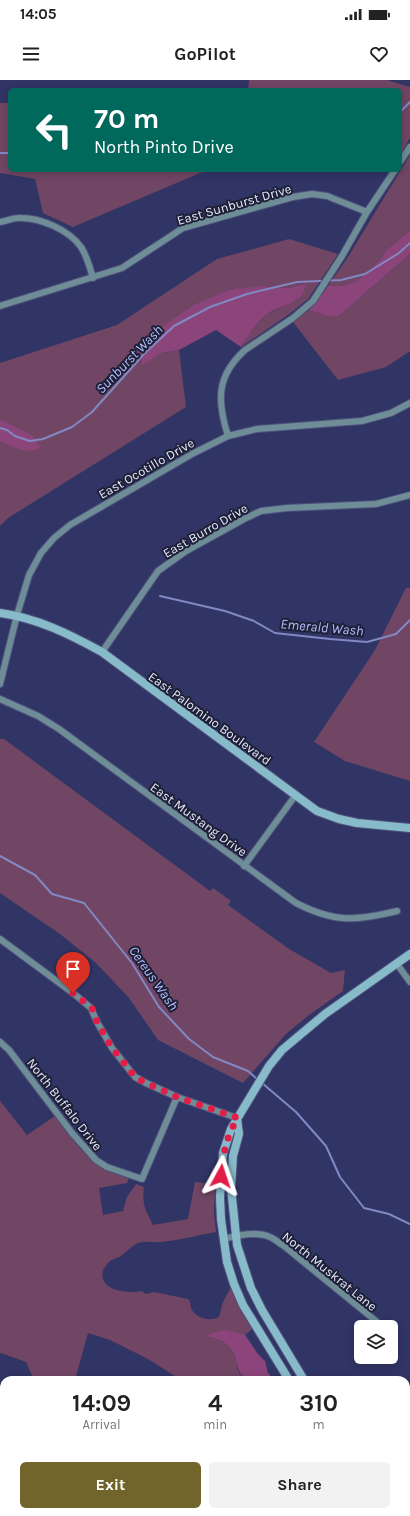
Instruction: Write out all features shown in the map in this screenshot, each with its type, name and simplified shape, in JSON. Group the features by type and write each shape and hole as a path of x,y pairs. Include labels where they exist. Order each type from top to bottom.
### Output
{"main road":[{"name":"East Palomino Boulevard","path":"0,613 33,619 74,636 102,652 317,811 339,820 410,828"},
{"path":"287,1376 243,1305 227,1262 220,1197 223,1153 231,1129 269,1066 282,1050 325,1014 410,954"},
{"path":"238,1118 239,1134 233,1156 231,1188 236,1236 251,1288 262,1310 302,1376"}],"street":[{"path":"402,159 410,147"},
{"path":"228,436 222,418 221,406 223,380 229,369 238,356 245,350 293,318 313,301 367,212 394,172"},
{"name":"East Sunburst Drive","path":"0,306 122,268 129,265 183,228 293,197 312,194 327,196 367,212"},
{"path":"0,222 20,217 46,222 64,231 80,246 87,259 93,278"},
{"name":"East Ocotillo Drive","path":"0,684 17,615 29,575 41,553 54,538 70,525 192,454 228,436 258,429 362,421 391,413 410,404"},
{"name":"East Burro Drive","path":"102,652 158,571 186,551 244,519 261,511 286,508 376,504 410,495"},
{"name":"East Mustang Drive","path":"0,699 38,716 59,729 296,904 326,916 343,919 358,919 397,911"},
{"path":"244,866 295,796"},
{"path":"0,939 92,1008 97,1022 112,1048 135,1077 177,1097 238,1118"},
{"path":"396,964 410,982"},
{"name":"North Buffalo Drive","path":"0,1042 9,1050 72,1133 96,1160 107,1167 142,1179 177,1097"},
{"name":"North Muskrat Lane","path":"224,1239 257,1234 270,1237 284,1246 375,1320"}],"shaded area":[{"path":"249,80 387,80 410,87 410,138 402,152 402,88 248,88"},
{"path":"0,103 8,103 8,172 204,172 73,227 43,213 35,179 0,173"},
{"path":"410,155 410,231 386,250 382,258 356,282 342,286 328,286 348,257 400,172 402,172 402,168"},
{"path":"410,231 410,254 339,316 327,316 309,310 328,286 342,286 356,282 382,258 386,250"},
{"path":"289,239 338,254 308,299 288,315 241,347 250,332 267,314 297,300 305,284 288,288 264,286 142,364 162,353 179,350 186,407 8,518 0,526 0,363 117,325 217,259"},
{"path":"410,254 410,351 386,367 338,380 293,322 309,310 327,316 339,316"},
{"path":"305,284 304,291 301,296 290,304 266,315 252,330 241,347 216,330 179,350 162,353 142,365 142,351 165,325 194,305 229,290 264,286 288,288"},
{"path":"0,421 3,421 32,435 40,447 36,450 25,451 0,441"},
{"path":"406,588 410,588 410,781 345,761 314,742 375,650"},
{"path":"0,739 4,739 210,891 213,888 231,901 228,905 289,949 331,973 345,970 343,991 309,1015 286,1034 243,1083 158,1040 129,998 96,963 60,934 0,893"},
{"path":"0,1101 27,1135 55,1116 70,1137 95,1162 116,1174 129,1178 127,1183 99,1188 103,1215 123,1211 127,1197 136,1184 144,1187 143,1198 145,1207 153,1225 188,1219 195,1182 215,1184 214,1213 216,1232 169,1241 138,1243 121,1256 109,1262 104,1268 102,1276 104,1282 108,1286 121,1291 142,1291 146,1294 154,1292 188,1299 193,1311 199,1317 207,1319 219,1317 223,1302 231,1287 253,1328 245,1335 209,1337 220,1340 228,1345 235,1358 239,1373 243,1376 175,1376 148,1359 110,1340 88,1333 76,1376 32,1376 26,1362 1,1353 0,1354"},
{"path":"226,1330 245,1335 258,1354 265,1361 268,1373 271,1376 243,1376 229,1346 221,1341 209,1337 208,1336 211,1333"}],"waterway":[{"path":"402,110 410,102"},
{"path":"0,153 8,153"},
{"name":"Sunburst Wash","path":"0,428 7,430 15,436 30,441 43,439 72,427 92,412 144,354 174,326 210,307 247,294 297,282 341,280 365,274 399,253 410,243"},
{"name":"Emerald Wash","path":"160,596 225,611 254,621 275,633 330,639 367,642 396,634 410,620"},
{"name":"Cereus Wash","path":"0,856 35,875 52,894 84,903 132,963 159,1007 189,1039 213,1057 248,1071 258,1080"},
{"name":"Cereus Wash","path":"262,1083 296,1112 326,1146 340,1177 364,1208 389,1214 410,1224"}],"route":[{"path":"73,993 92,1008 97,1022 112,1048 135,1077 177,1097 238,1118 231,1129 223,1153 221,1176"}]}
